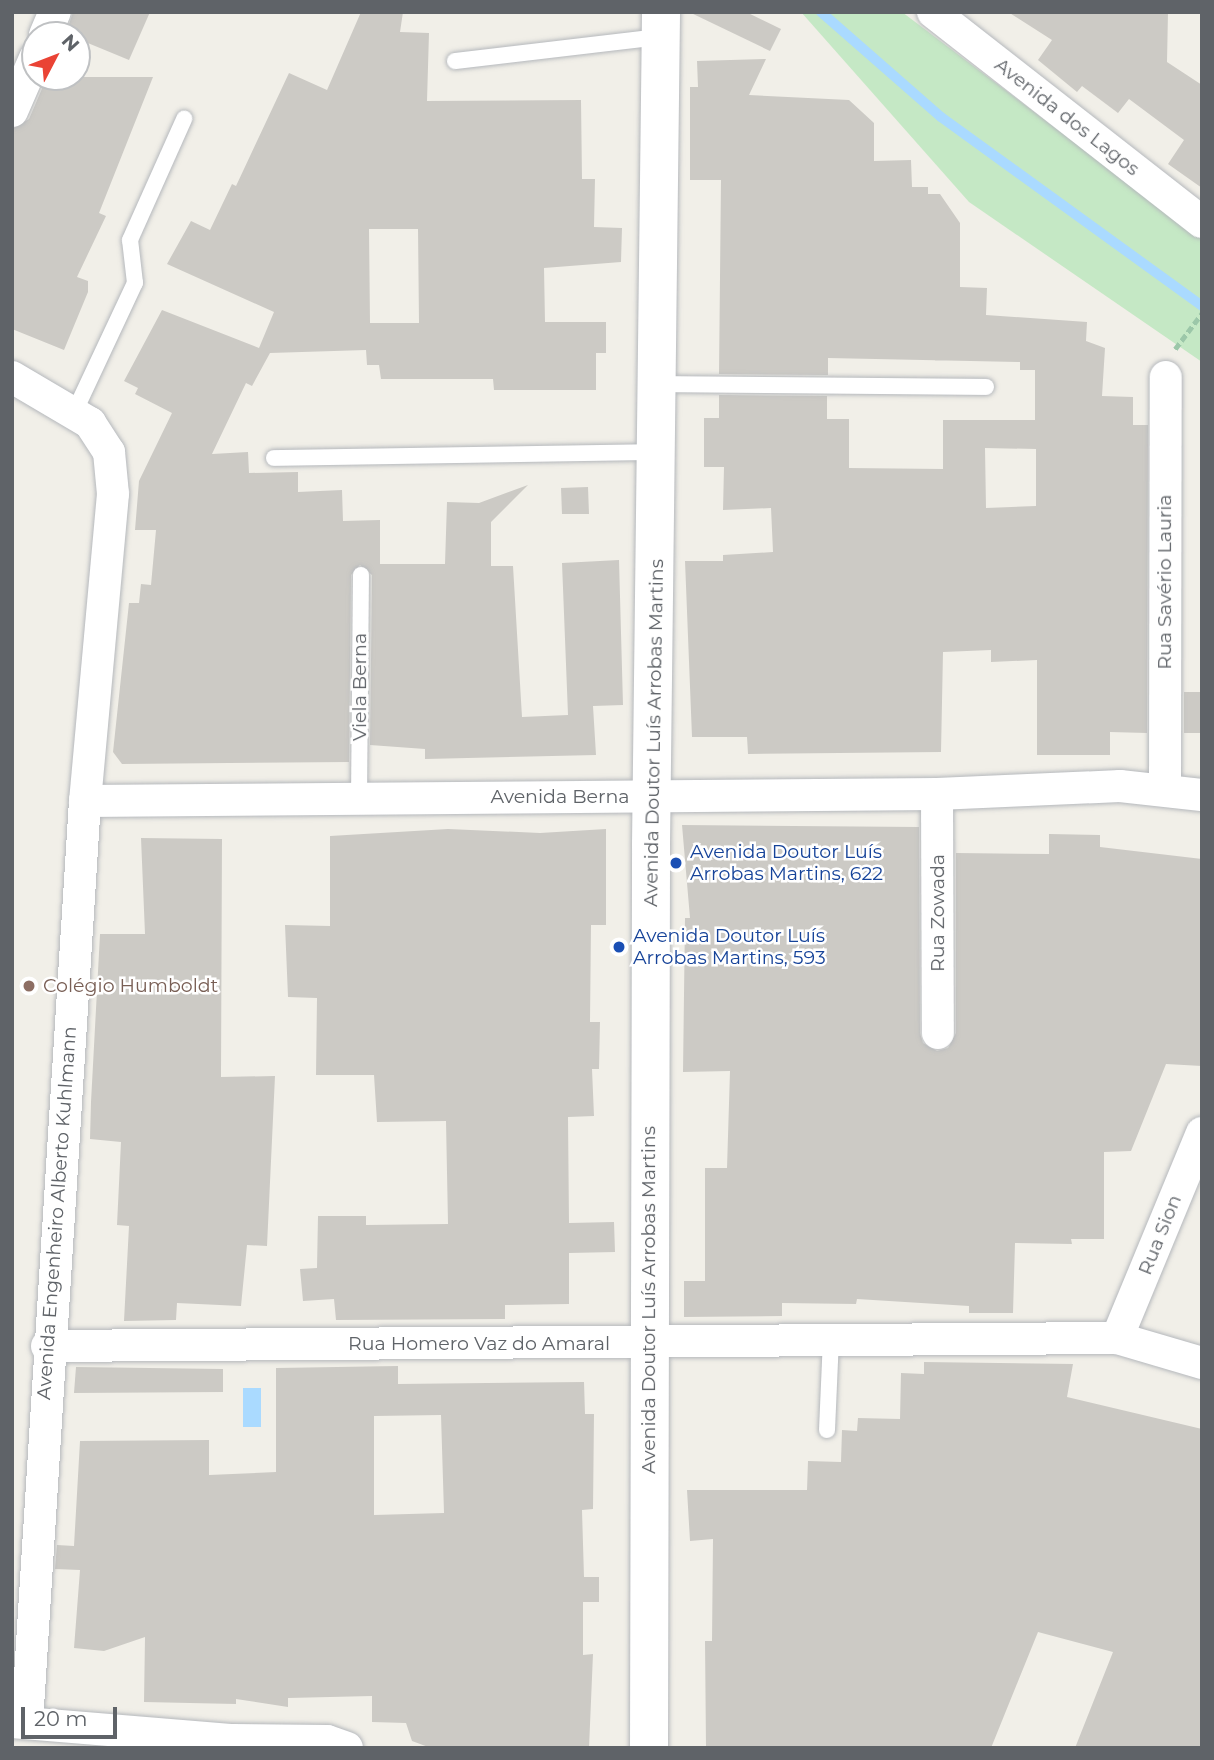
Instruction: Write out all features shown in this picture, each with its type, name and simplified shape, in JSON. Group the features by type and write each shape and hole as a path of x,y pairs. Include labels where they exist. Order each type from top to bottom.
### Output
{"street":[{"name":"Avenida dos Lagos","path":"937,13 1202,222"},
{"name":"Avenida Doutor Luís Arrobas Martins","path":"649,1748 652,796 661,24"},
{"path":"12,111 21,90"},
{"name":"Avenida Engenheiro Alberto Kuhlmann","path":"12,377 90,423 109,452 113,495 85,801 19,1722"},
{"name":"Rua Savério Lauria","path":"1165,788 1166,377"},
{"name":"Avenida Berna","path":"85,801 937,794 1165,788 1202,795"},
{"name":"Rua Zowada","path":"937,794 938,1033"},
{"name":"Rua Sion","path":"1117,1338 1202,1133"},
{"name":"Rua Homero Vaz do Amaral","path":"47,1346 649,1343 831,1338 1117,1338 1202,1363"},
{"path":"19,1722 232,1744 327,1741 347,1748"}],"lane":[{"path":"455,61 661,24"},
{"path":"74,413 135,283 131,240 184,119"},
{"path":"657,384 986,387"},
{"path":"274,458 656,452"},
{"name":"Viela Berna","path":"359,799 361,576"},
{"path":"827,1430 831,1338"}],"path":[{"path":"1194,324 1202,313"}],"green space":[{"path":"801,12 902,12 1202,239 1202,362 969,202"}],"water":[{"path":"243,1388 261,1388 261,1427 243,1427"}],"building":[{"path":"73,12 150,12 129,60 91,44 91,21 70,21"},
{"path":"361,12 403,12 400,32 429,33 427,101 581,100 582,179 595,179 594,227 622,228 621,262 544,268 545,322 606,322 606,353 596,353 596,390 494,390 493,379 381,379 379,365 367,365 366,350 270,353 252,386 246,383 212,454 248,452 249,473 298,472 298,492 342,490 343,521 380,520 380,564 445,564 447,502 479,503 528,485 491,522 491,566 513,566 522,717 568,715 562,563 619,560 623,705 593,706 596,755 425,759 425,749 370,745 372,575 360,565 351,575 349,762 122,764 113,752 129,603 139,603 141,584 151,585 156,530 135,530 139,481 172,413 135,394 138,388 124,381 162,310 259,348 274,312 167,264 191,221 210,230 232,184 236,186 289,73 327,90","holes":["369,229 418,229 419,323 370,323"]},
{"path":"689,12 746,12 781,29 770,51"},
{"path":"1008,12 1168,12 1167,62 1202,85 1202,188 1168,164 1184,140 1129,99 1118,113 1082,86 1077,92 1038,60 1052,40"},
{"path":"766,59 749,95 849,100 874,123 874,161 911,160 912,187 928,187 928,194 940,194 960,223 960,287 987,288 986,315 1087,322 1086,341 1105,348 1102,396 1133,397 1133,425 1148,425 1147,733 1110,732 1110,755 1037,755 1037,660 991,662 991,650 943,652 941,752 748,754 747,737 692,737 685,561 723,561 723,555 773,552 771,508 723,510 724,467 704,467 704,418 719,418 719,395 827,396 827,419 849,419 849,468 943,469 943,420 1035,420 1035,370 1020,370 1020,362 828,358 828,375 719,374 721,180 690,180 690,87 698,87 697,61","holes":["985,448 1036,449 1036,506 986,508"]},
{"path":"91,77 153,77 99,213 106,216 77,277 88,281 88,292 64,350 12,329 12,129 29,119 41,91 91,91"},
{"path":"588,487 589,514 562,514 561,488"},
{"path":"1184,692 1202,692 1202,733 1184,733"},
{"path":"682,825 919,827 920,1033 923,1043 937,1051 948,1048 956,1033 956,853 1049,854 1049,834 1100,835 1100,847 1202,859 1202,1066 1166,1064 1131,1151 1104,1152 1104,1239 1071,1239 1072,1244 1015,1243 1013,1313 969,1313 969,1306 857,1299 856,1304 782,1303 782,1316 684,1317 684,1281 705,1281 705,1168 727,1168 730,1071 683,1072 685,918 690,918"},
{"path":"448,829 540,833 606,829 606,925 591,925 590,1022 600,1022 599,1069 592,1069 594,1116 568,1117 569,1223 614,1222 615,1252 569,1253 569,1304 505,1305 505,1319 336,1320 334,1299 303,1301 300,1269 317,1268 318,1216 366,1216 366,1225 448,1224 446,1121 377,1122 374,1075 316,1075 317,998 288,997 285,925 330,926 330,836"},
{"path":"141,838 222,839 221,1077 275,1076 267,1246 247,1245 241,1306 177,1303 176,1320 124,1321 129,1226 117,1225 121,1142 90,1139 91,1102 100,934 145,934"},
{"path":"924,1362 1073,1364 1067,1397 1202,1429 1202,1748 1075,1748 1113,1652 1038,1632 991,1748 706,1748 705,1641 712,1641 713,1539 690,1541 687,1490 807,1490 808,1461 841,1462 842,1430 857,1431 858,1418 900,1419 901,1373 924,1374"},
{"path":"398,1366 398,1384 584,1382 585,1414 594,1414 593,1509 582,1510 584,1577 599,1577 599,1602 583,1602 583,1655 593,1654 589,1748 431,1748 412,1741 406,1723 372,1722 372,1696 288,1698 288,1707 236,1699 236,1704 144,1702 145,1637 104,1651 74,1648 80,1570 55,1569 57,1545 74,1546 80,1441 209,1440 209,1475 276,1472 276,1368","holes":["441,1415 444,1513 374,1515 374,1416"]},
{"path":"76,1367 223,1369 223,1392 74,1393"}],"waterway":[{"path":"821,12 941,117 1202,306"}],"place":[{"name":"Avenida Doutor Luís Arrobas Martins, 622","path":"676,863"},
{"name":"Avenida Doutor Luís Arrobas Martins, 593","path":"619,947"},
{"name":"Colégio Humboldt","path":"29,986"}]}
